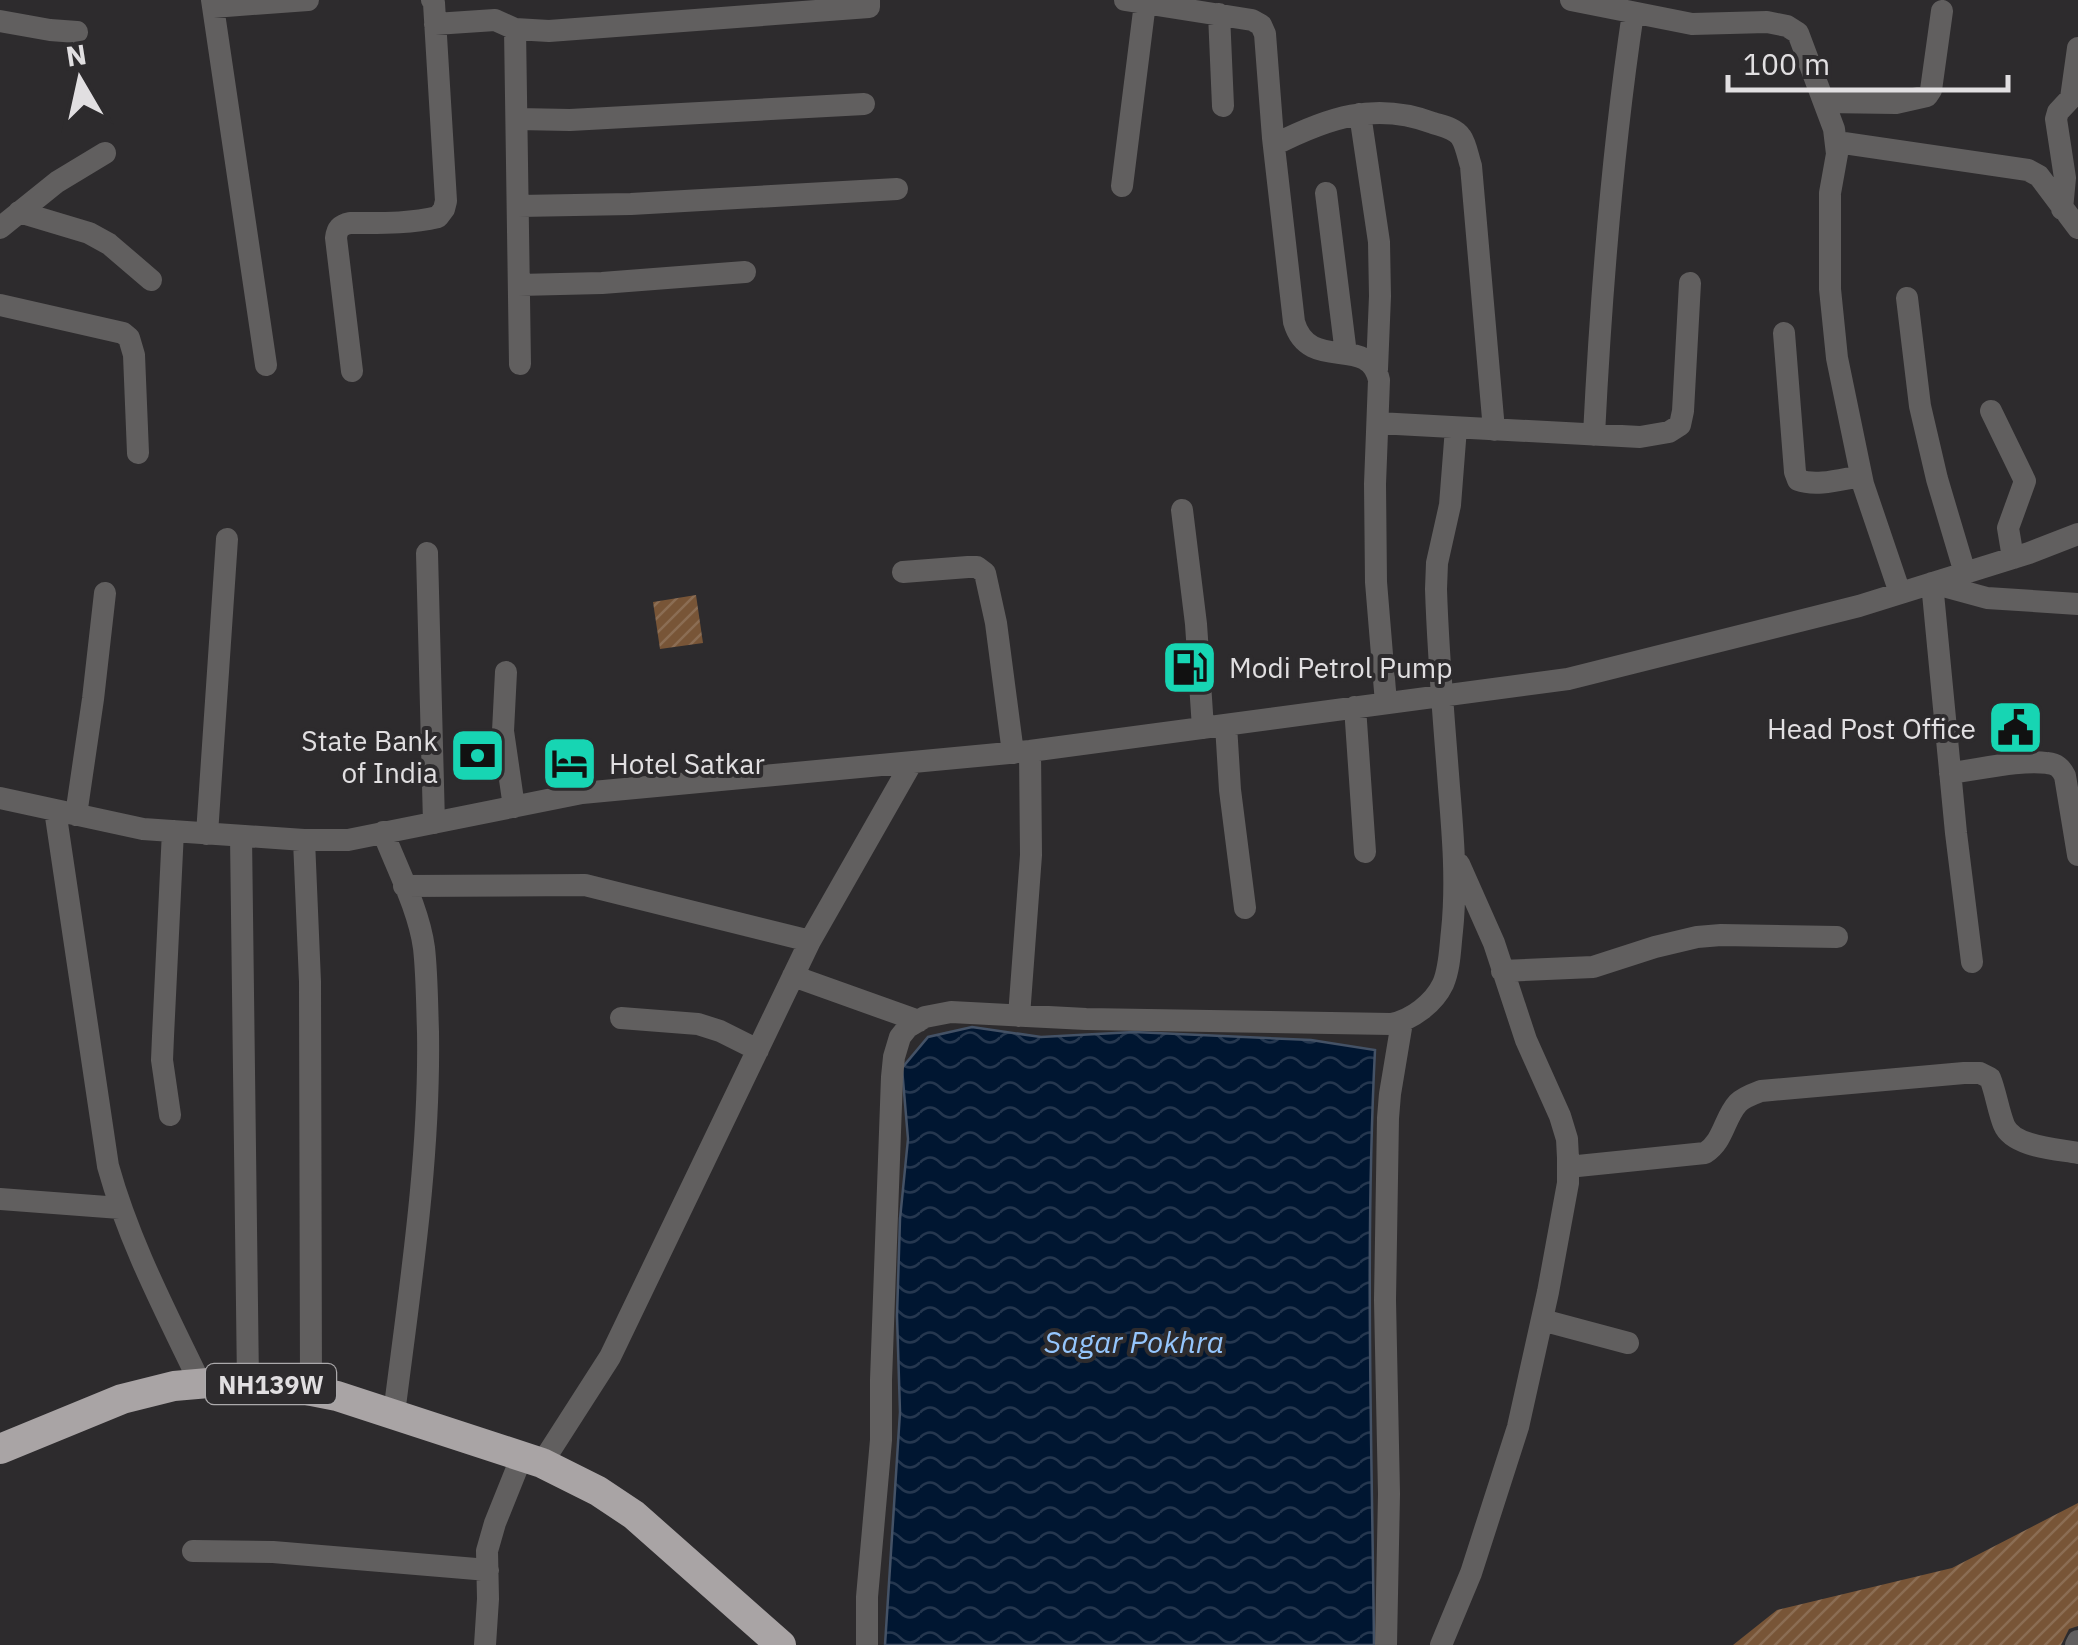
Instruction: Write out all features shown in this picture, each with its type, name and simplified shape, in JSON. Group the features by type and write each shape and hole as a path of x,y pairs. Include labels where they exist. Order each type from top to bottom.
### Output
{"highway":[{"name":"NH139W","path":"0,1449 122,1399 174,1386 276,1384 337,1396 532,1460 598,1491 634,1515 782,1645"}],"street":[{"path":"266,366 213,4 308,0"},
{"path":"352,371 337,230 350,222 408,223 438,217 446,201 433,12 549,31 870,7 869,0"},
{"path":"1571,0 1647,10 1692,24 1767,22 1788,26 1798,34 1837,142 1830,193 1830,289 1837,358 1861,476 1900,594"},
{"path":"1122,186 1135,2 1226,10 1262,25 1297,333 1314,348 1368,360 1376,368"},
{"path":"1223,106 1226,10"},
{"path":"1594,435 1620,100 1647,10"},
{"path":"1824,102 1896,104 1927,96 1942,11"},
{"path":"0,21 78,32"},
{"path":"515,28 520,364"},
{"path":"2062,209 2065,178 2056,120 2071,98 2078,48"},
{"path":"518,119 570,120 864,104"},
{"path":"1274,136 1360,114 1412,116 1456,132 1463,139 1470,166 1494,430"},
{"path":"1360,114 1379,242 1376,582 1386,703"},
{"path":"1837,142 2028,170 2039,176 2078,228"},
{"path":"0,228 57,182 105,153"},
{"path":"518,206 631,204 896,189"},
{"path":"1326,194 1346,354"},
{"path":"18,212 90,234 109,244 151,280"},
{"path":"520,285 745,272"},
{"path":"1378,423 1594,435 1655,436 1669,432 1680,425 1683,411 1690,283"},
{"path":"1907,298 1920,406 1965,573"},
{"path":"0,306 123,333 130,338 138,453"},
{"path":"1784,333 1798,480 1816,483 1861,476"},
{"path":"1991,411 2025,481 2008,528 2013,558"},
{"path":"866,1645 881,1440 892,1077 900,1037 925,1017 951,1012 1364,1026 1402,1022 1432,1000 1447,972 1454,905 1436,576 1450,505 1456,428"},
{"path":"1182,510 1196,624 1230,790 1246,908"},
{"path":"1,806 66,812 143,829 348,840 582,793 1022,752 1568,679 1859,606 2078,534"},
{"path":"208,834 226,539"},
{"path":"427,553 434,822"},
{"path":"903,572 976,567 986,574 1022,752 1031,855 1019,1016"},
{"path":"1932,584 1987,598 2078,604"},
{"path":"1932,584 1972,962"},
{"path":"105,593 93,699 66,812 108,1166 133,1242 200,1384"},
{"path":"506,672 502,731 514,807"},
{"path":"1356,708 1366,852"},
{"path":"485,1645 490,1537 532,1460 610,1357 810,942 912,762"},
{"path":"1950,773 2048,762 2060,767 2066,776 2078,855"},
{"path":"170,1115 162,1048 173,831"},
{"path":"383,832 424,945 429,1086 420,1211 394,1414"},
{"path":"241,836 248,1383"},
{"path":"304,840 310,1038 310,1391"},
{"path":"1440,1645 1472,1573 1518,1427 1568,1183 1567,1139 1560,1116 1526,1040 1494,943 1454,852"},
{"path":"404,886 585,884 810,942"},
{"path":"1502,971 1593,966 1696,937 1837,937"},
{"path":"793,976 919,1021"},
{"path":"621,1018 698,1024 758,1050"},
{"path":"1386,1645 1388,1118 1402,1022"},
{"path":"1568,1167 1705,1153 1715,1146 1735,1106 1761,1091 1964,1073 1980,1073 1990,1078 2009,1135 2078,1153"},
{"path":"0,1199 120,1208"},
{"path":"1542,1320 1628,1343"},
{"path":"193,1551 272,1552 488,1570"}],"water":[{"name":"Sagar Pokhra","path":"972,1027 1041,1037 1134,1032 1311,1040 1375,1050 1370,1273 1374,1645 885,1645 900,1412 897,1316 900,1219 908,1139 902,1068 928,1037"}],"building":[{"path":"696,595 703,643 660,649 653,602"},
{"path":"2078,1503 2078,1626 2069,1629 2061,1645 1733,1645 1777,1610 1952,1568"}],"place":[{"name":"Modi Petrol Pump","path":"1190,667"},
{"name":"Head Post Office","path":"2015,728"},
{"name":"State Bank of India","path":"477,756"},
{"name":"Hotel Satkar","path":"570,763"}]}
